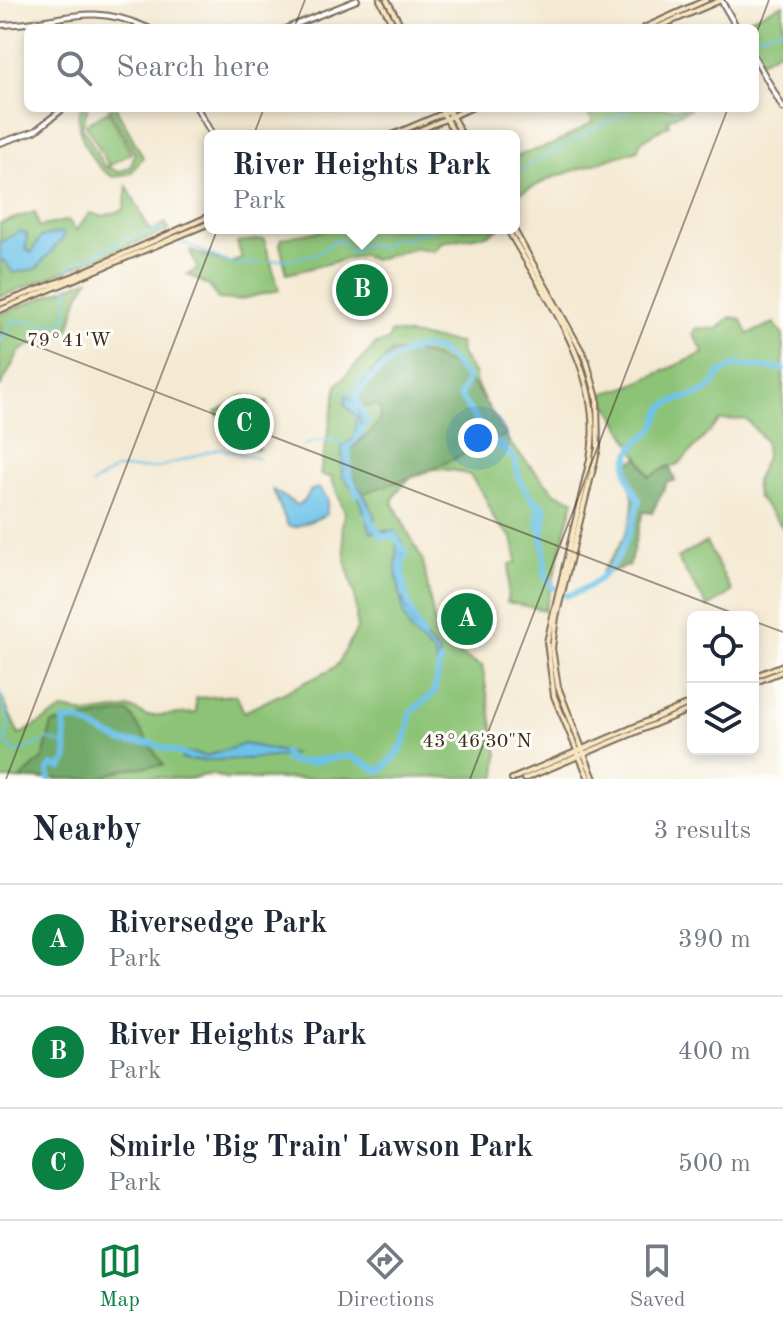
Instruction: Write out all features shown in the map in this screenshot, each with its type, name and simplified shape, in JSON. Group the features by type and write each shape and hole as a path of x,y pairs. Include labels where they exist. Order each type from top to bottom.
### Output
{"main road":[{"path":"380,0 393,24"},
{"path":"387,0 400,24"},
{"path":"653,24 706,0"},
{"path":"665,24 721,0"},
{"path":"405,130 446,113"},
{"path":"416,130 446,113"},
{"path":"446,113 459,130"},
{"path":"0,310 204,219"},
{"path":"0,304 73,283 204,226"},
{"path":"510,234 579,360 590,393 592,446 553,640 554,669 581,753"},
{"path":"516,234 584,355 597,398 598,448 547,635 548,665 554,696 592,779"},
{"path":"759,678 783,668"},
{"path":"524,779 687,705"},
{"path":"512,779 687,710"}],"street":[{"path":"297,24 357,0"},
{"path":"721,0 735,24"},
{"path":"0,25 27,21 49,11"},
{"path":"125,11 143,24"},
{"path":"759,65 783,108"},
{"path":"0,143 35,131 59,112"},
{"path":"199,112 210,130"}],"green space":[{"path":"783,4 783,48 761,61 759,24 740,23"},
{"path":"80,112 87,112 82,126 104,166 119,172 130,167 135,154 111,112 118,112 143,157 131,173 115,177 99,166 86,148 79,116"},
{"path":"109,112 131,153 109,166 86,124"},
{"path":"587,112 683,112 668,119 669,125 640,142 638,150 554,177 520,193 520,155 554,144 593,122"},
{"path":"127,186 150,231 166,223 169,230 0,297 0,223 35,212 39,227 68,220 76,230 90,213 103,216 124,210"},
{"path":"303,234 488,234 442,242 434,251 415,248 373,260 362,255 287,274 280,244 282,238"},
{"path":"264,239 279,290 238,300 218,299 209,286 187,274 198,270 190,251 230,263 242,259 237,242"},
{"path":"88,280 79,296 69,330 58,338 38,340 19,352 0,388 0,314"},
{"path":"730,317 741,319 748,334 774,323 783,335 783,528 757,496 755,481 766,457 765,441 746,419 720,420 680,463 650,477 602,394 630,386 704,353 693,334 696,328 718,329"},
{"path":"391,332 460,343 461,354 475,374 475,381 486,404 512,446 555,493 574,500 545,610 507,602 510,564 517,562 512,537 495,521 486,499 470,475 446,469 425,471 407,481 392,501 423,561 434,622 452,630 454,608 481,611 483,633 454,645 461,655 482,666 498,754 496,777 226,779 203,775 188,779 138,776 112,779 0,779 0,693 19,735 64,709 86,714 131,708 147,716 196,713 196,698 236,695 244,712 338,664 357,629 355,596 346,563 342,525 345,513 331,477 320,475 337,385 376,344 388,341"},
{"path":"409,351 429,355 458,370 478,391 506,435 421,474 364,493 359,490 346,454 373,430 381,411 377,405 367,407 353,399 368,375 391,353"},
{"path":"243,396 268,402 258,450 235,441 216,412"},
{"path":"639,457 649,477 669,466 675,481 667,482 652,513 643,512 629,566 601,574 623,539 630,521 633,500 627,468 628,463"},
{"path":"706,542 732,592 708,607 677,558"},
{"path":"129,712 163,765 124,769 98,779 20,779 43,758 52,724"}],"water":[{"path":"20,231 27,234 26,249 31,253 41,237 62,232 65,236 36,269 13,273 5,261 0,261 0,243"},
{"path":"346,394 358,406 363,437 346,454 346,468 354,488 361,489 375,517 372,525 377,530 394,531 403,543 401,570 406,596 403,600 415,627 439,653 439,670 434,654 411,632 404,616 396,571 397,540 386,532 371,532 359,497 342,475 342,447 354,438 357,417 345,405"},
{"path":"319,488 328,499 326,515 296,527 288,526 273,490 297,505 305,500 311,490"},
{"path":"245,744 293,754 239,759 181,759 185,752 206,756"}],"waterway":[{"path":"759,35 783,28"},
{"path":"520,171 625,112"},
{"path":"68,278 68,269 74,264 127,238 158,229 166,234"},
{"path":"269,261 312,255 335,240 342,241 351,253 365,244 382,248 392,238 404,239 418,234"},
{"path":"176,240 232,264 259,263"},
{"path":"0,342 14,320 59,325 66,319 68,285"},
{"path":"357,436 367,423 355,397 372,377 395,358 421,348 434,349 446,355 468,379 460,396 485,433 515,459 519,479 539,509 547,579 567,596 597,581 624,546 639,500 628,476 627,461 634,446 654,429 665,406 705,392 718,375 735,365 783,369"},
{"path":"346,394 368,375"},
{"path":"303,447 323,440 344,444"},
{"path":"348,447 349,471 357,494"},
{"path":"91,485 115,469 157,468 220,448 258,459"},
{"path":"536,500 546,508 542,535"},
{"path":"367,515 382,537 394,535 406,553 403,584 409,607 423,636"},
{"path":"284,753 294,763 350,756 380,771 402,746 410,713 434,693 440,662"},
{"path":"282,758 284,762 311,765 346,756 380,769 400,746 415,706 433,692 439,670"},
{"path":"0,691 9,722 6,743 17,753 49,739 65,745"},
{"path":"49,779 48,769 52,765 61,768 67,759 64,721 77,720 123,742 150,743 191,757"}],"place":[{"name":"River Heights Park","path":"362,290"},
{"name":"Smirle 'Big Train' Lawson Park","path":"244,424"},
{"name":"Riversedge Park","path":"467,619"}]}
